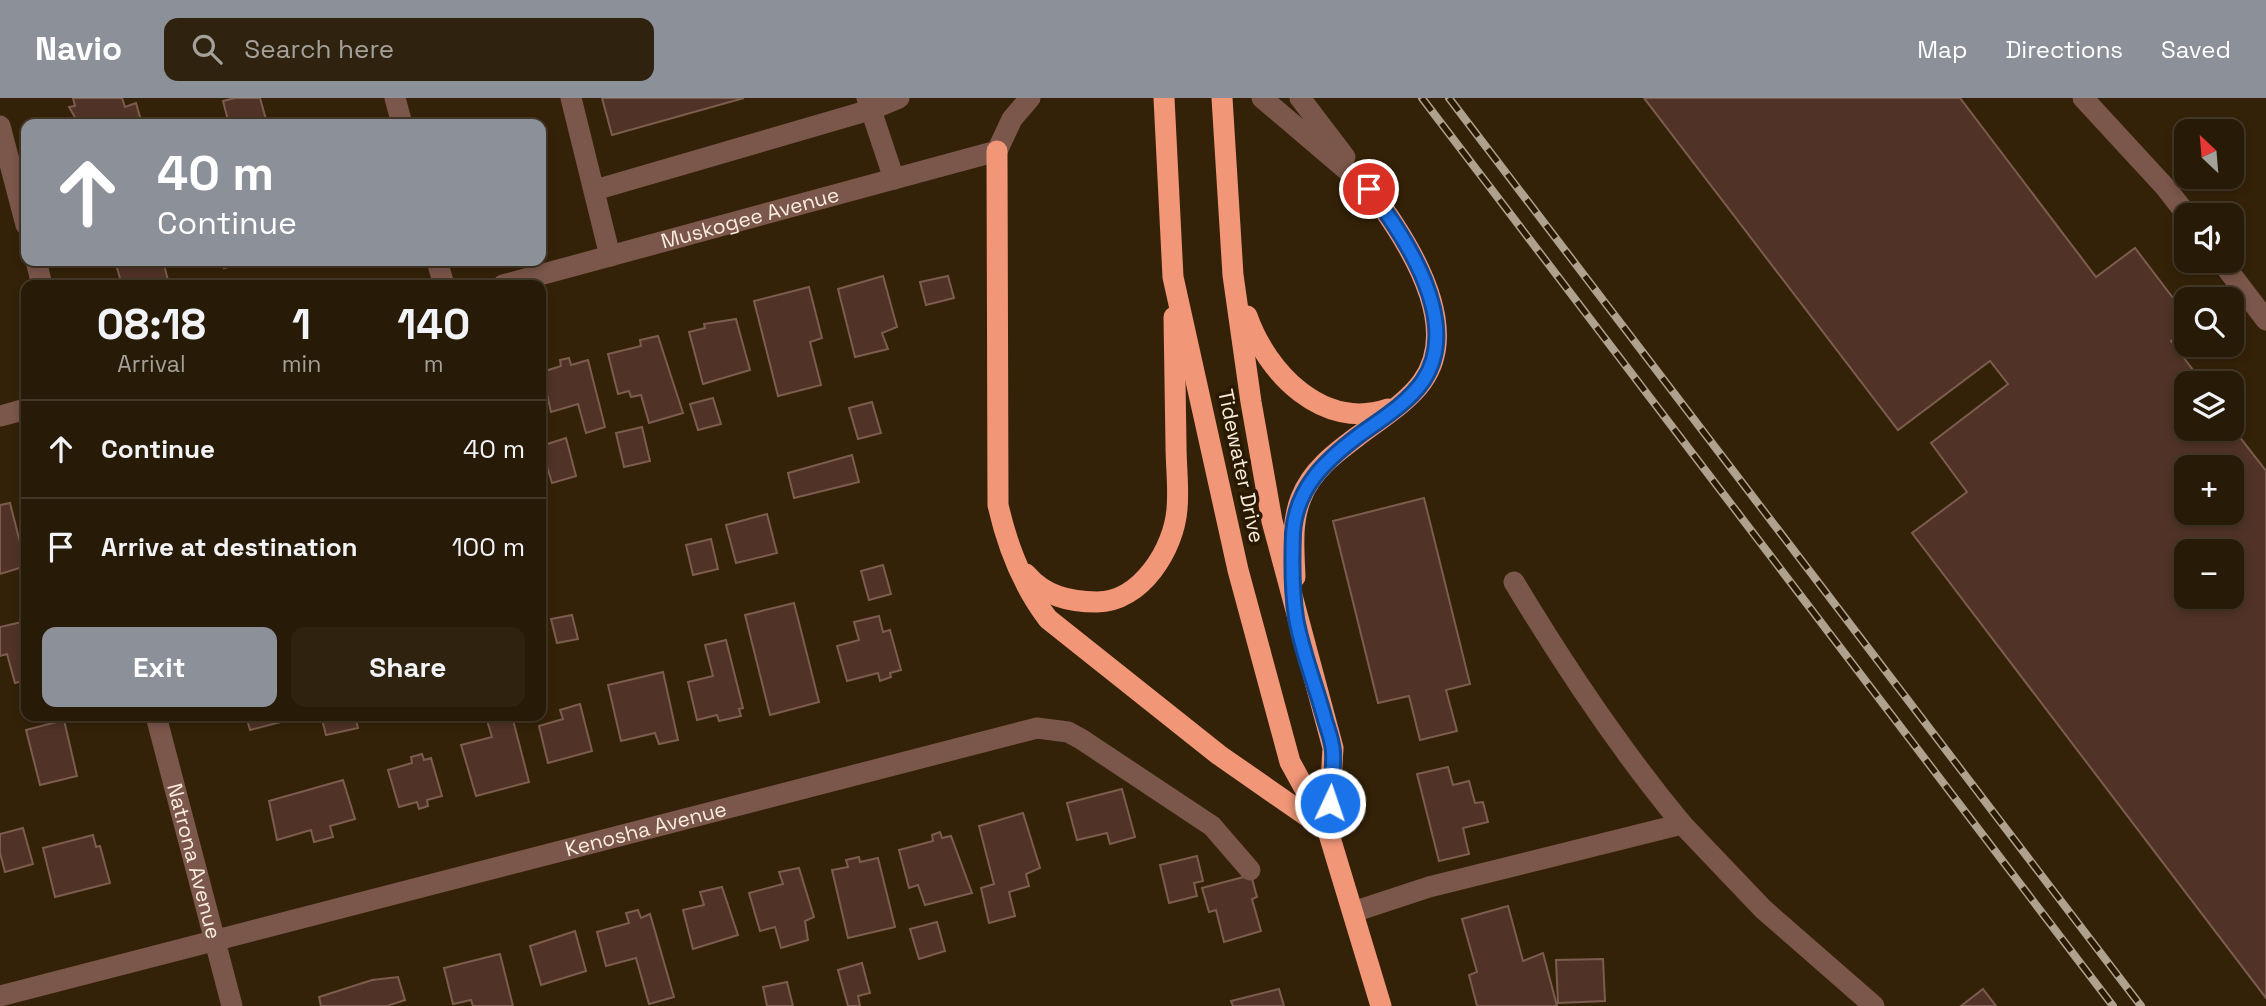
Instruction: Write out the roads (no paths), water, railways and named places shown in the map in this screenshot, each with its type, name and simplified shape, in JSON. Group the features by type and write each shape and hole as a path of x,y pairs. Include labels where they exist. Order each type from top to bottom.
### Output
{"highway":[{"name":"Tidewater Drive","path":"1164,98 1173,277 1238,570 1290,762 1328,831 1381,1006"},
{"name":"Tidewater Drive","path":"1222,98 1233,275 1272,522 1333,748 1328,831"},
{"path":"997,151 998,505 1006,537 1031,597 1048,619 1219,755 1328,831"},
{"path":"1296,617 1293,531 1301,498 1315,473 1335,453 1400,405 1423,381 1434,355 1433,307 1417,262 1399,229 1369,189"},
{"path":"1233,275 1255,340 1277,371 1300,393 1342,412 1369,415 1400,405"},
{"path":"1021,570 1037,587 1051,595 1073,601 1101,603 1128,595 1151,571 1168,543 1177,511 1173,277"}],"street":[{"path":"395,98 401,119"},
{"path":"571,98 596,190 610,256"},
{"path":"596,190 869,104 899,98"},
{"path":"997,151 1012,119 1030,98"},
{"path":"1262,98 1369,189"},
{"path":"1300,98 1369,189"},
{"path":"2083,98 2177,203"},
{"path":"869,104 894,179"},
{"path":"0,126 21,206"},
{"name":"Muskogee Avenue","path":"521,280 997,151"},
{"path":"2230,273 2266,320"},
{"path":"0,416 21,410"},
{"path":"1514,582 1570,675 1682,824 1763,909 1874,1006"},
{"name":"Natrona Avenue","path":"157,721 232,1006"},
{"name":"Kenosha Avenue","path":"0,996 1037,728 1068,732 1082,739 1201,818 1212,826 1250,870"},
{"path":"1353,912 1429,887 1682,824"}],"railway":[{"path":"1422,98 2113,1006"},
{"path":"1449,98 2141,1006"}]}
